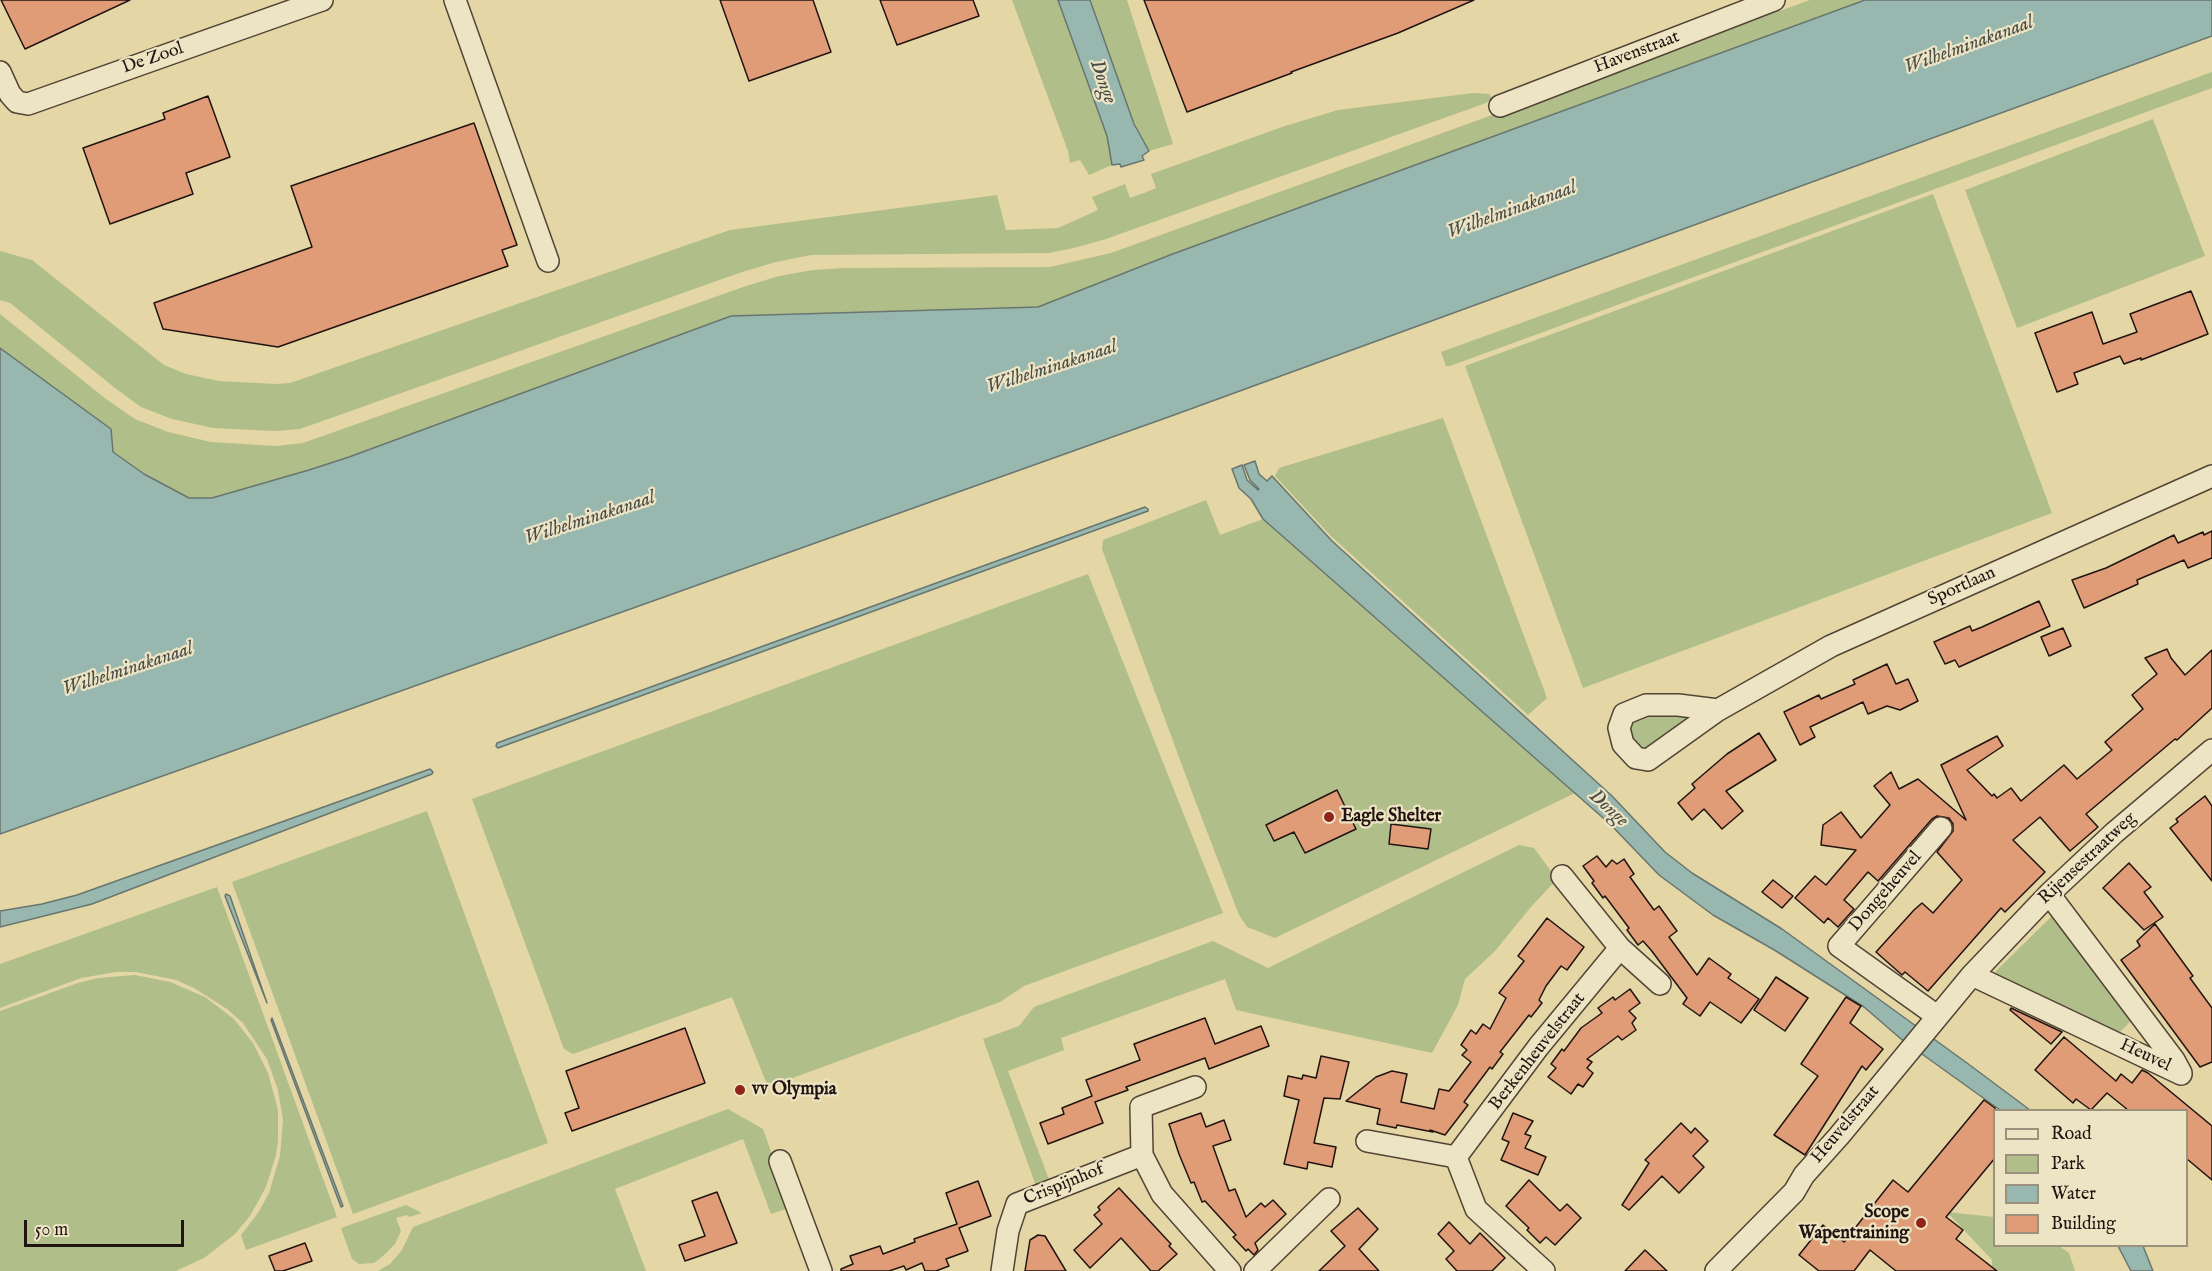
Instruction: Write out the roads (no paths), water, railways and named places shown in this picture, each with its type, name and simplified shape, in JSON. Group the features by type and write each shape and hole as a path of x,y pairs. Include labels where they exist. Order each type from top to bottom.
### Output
{"street":[{"name":"De Zool","path":"0,72 10,94 17,102 28,104 322,0"},
{"path":"454,0 548,261"},
{"name":"Havenstraat","path":"1500,106 1774,0"},
{"name":"Sportlaan","path":"1718,710 1831,646 2212,476"},
{"name":"Rijensestraatweg","path":"1972,975 2049,894 2114,833 2212,750"},
{"name":"Dongeheuvel","path":"1937,1016 1839,946 1941,828"},
{"path":"1562,876 1620,948 1660,984"},
{"name":"Heuvel","path":"1972,975 2181,1074 2174,1060 2049,894"},
{"name":"Berkenheuvelstraat","path":"1456,1156 1539,1046 1620,948"},
{"name":"Heuvelstraat","path":"1716,1271 1794,1192 1804,1175 1972,975"},
{"path":"1195,1087 1141,1107 1142,1155 1162,1194 1230,1271"},
{"path":"1367,1141 1456,1156 1476,1209 1544,1271"},
{"name":"Crispijnhof","path":"1002,1271 1008,1231 1017,1203 1142,1155"},
{"path":"780,1161 821,1271"},
{"path":"1255,1271 1329,1199"}],"water":[{"name":"Donge","path":"1058,0 1090,0 1134,124 1149,151 1142,156 1144,160 1121,167 1120,164 1112,165 1107,136"},
{"name":"Wilhelminakanaal","path":"1865,0 2212,0 2212,36 1174,415 0,834 0,348 111,429 113,452 144,474 189,498 212,498 349,457 731,316 1038,307 1170,255"},
{"name":"Donge","path":"1255,461 1259,474 1267,481 1272,476 1332,541 1612,796 1665,852 1692,873 1782,929 2029,1109 1999,1109 1901,1039 1864,1007 1776,951 1713,915 1659,875 1610,824 1263,519 1251,499 1239,488 1232,469 1242,465 1247,480 1258,490 1250,480 1244,465"},
{"path":"1145,507 1148,511 498,748 496,746 497,743"},
{"path":"430,769 432,774 92,904 0,927 0,911 77,895"},
{"path":"226,894 230,896 267,1003 225,896"},
{"path":"272,1018 343,1206 341,1207 271,1020"},
{"path":"2119,1247 2143,1247 2153,1271 2131,1271"}],"place":[{"name":"Eagle Shelter","path":"1329,817"},
{"name":"vv Olympia","path":"740,1090"},
{"name":"Scope Wapentraining","path":"1921,1223"}]}
